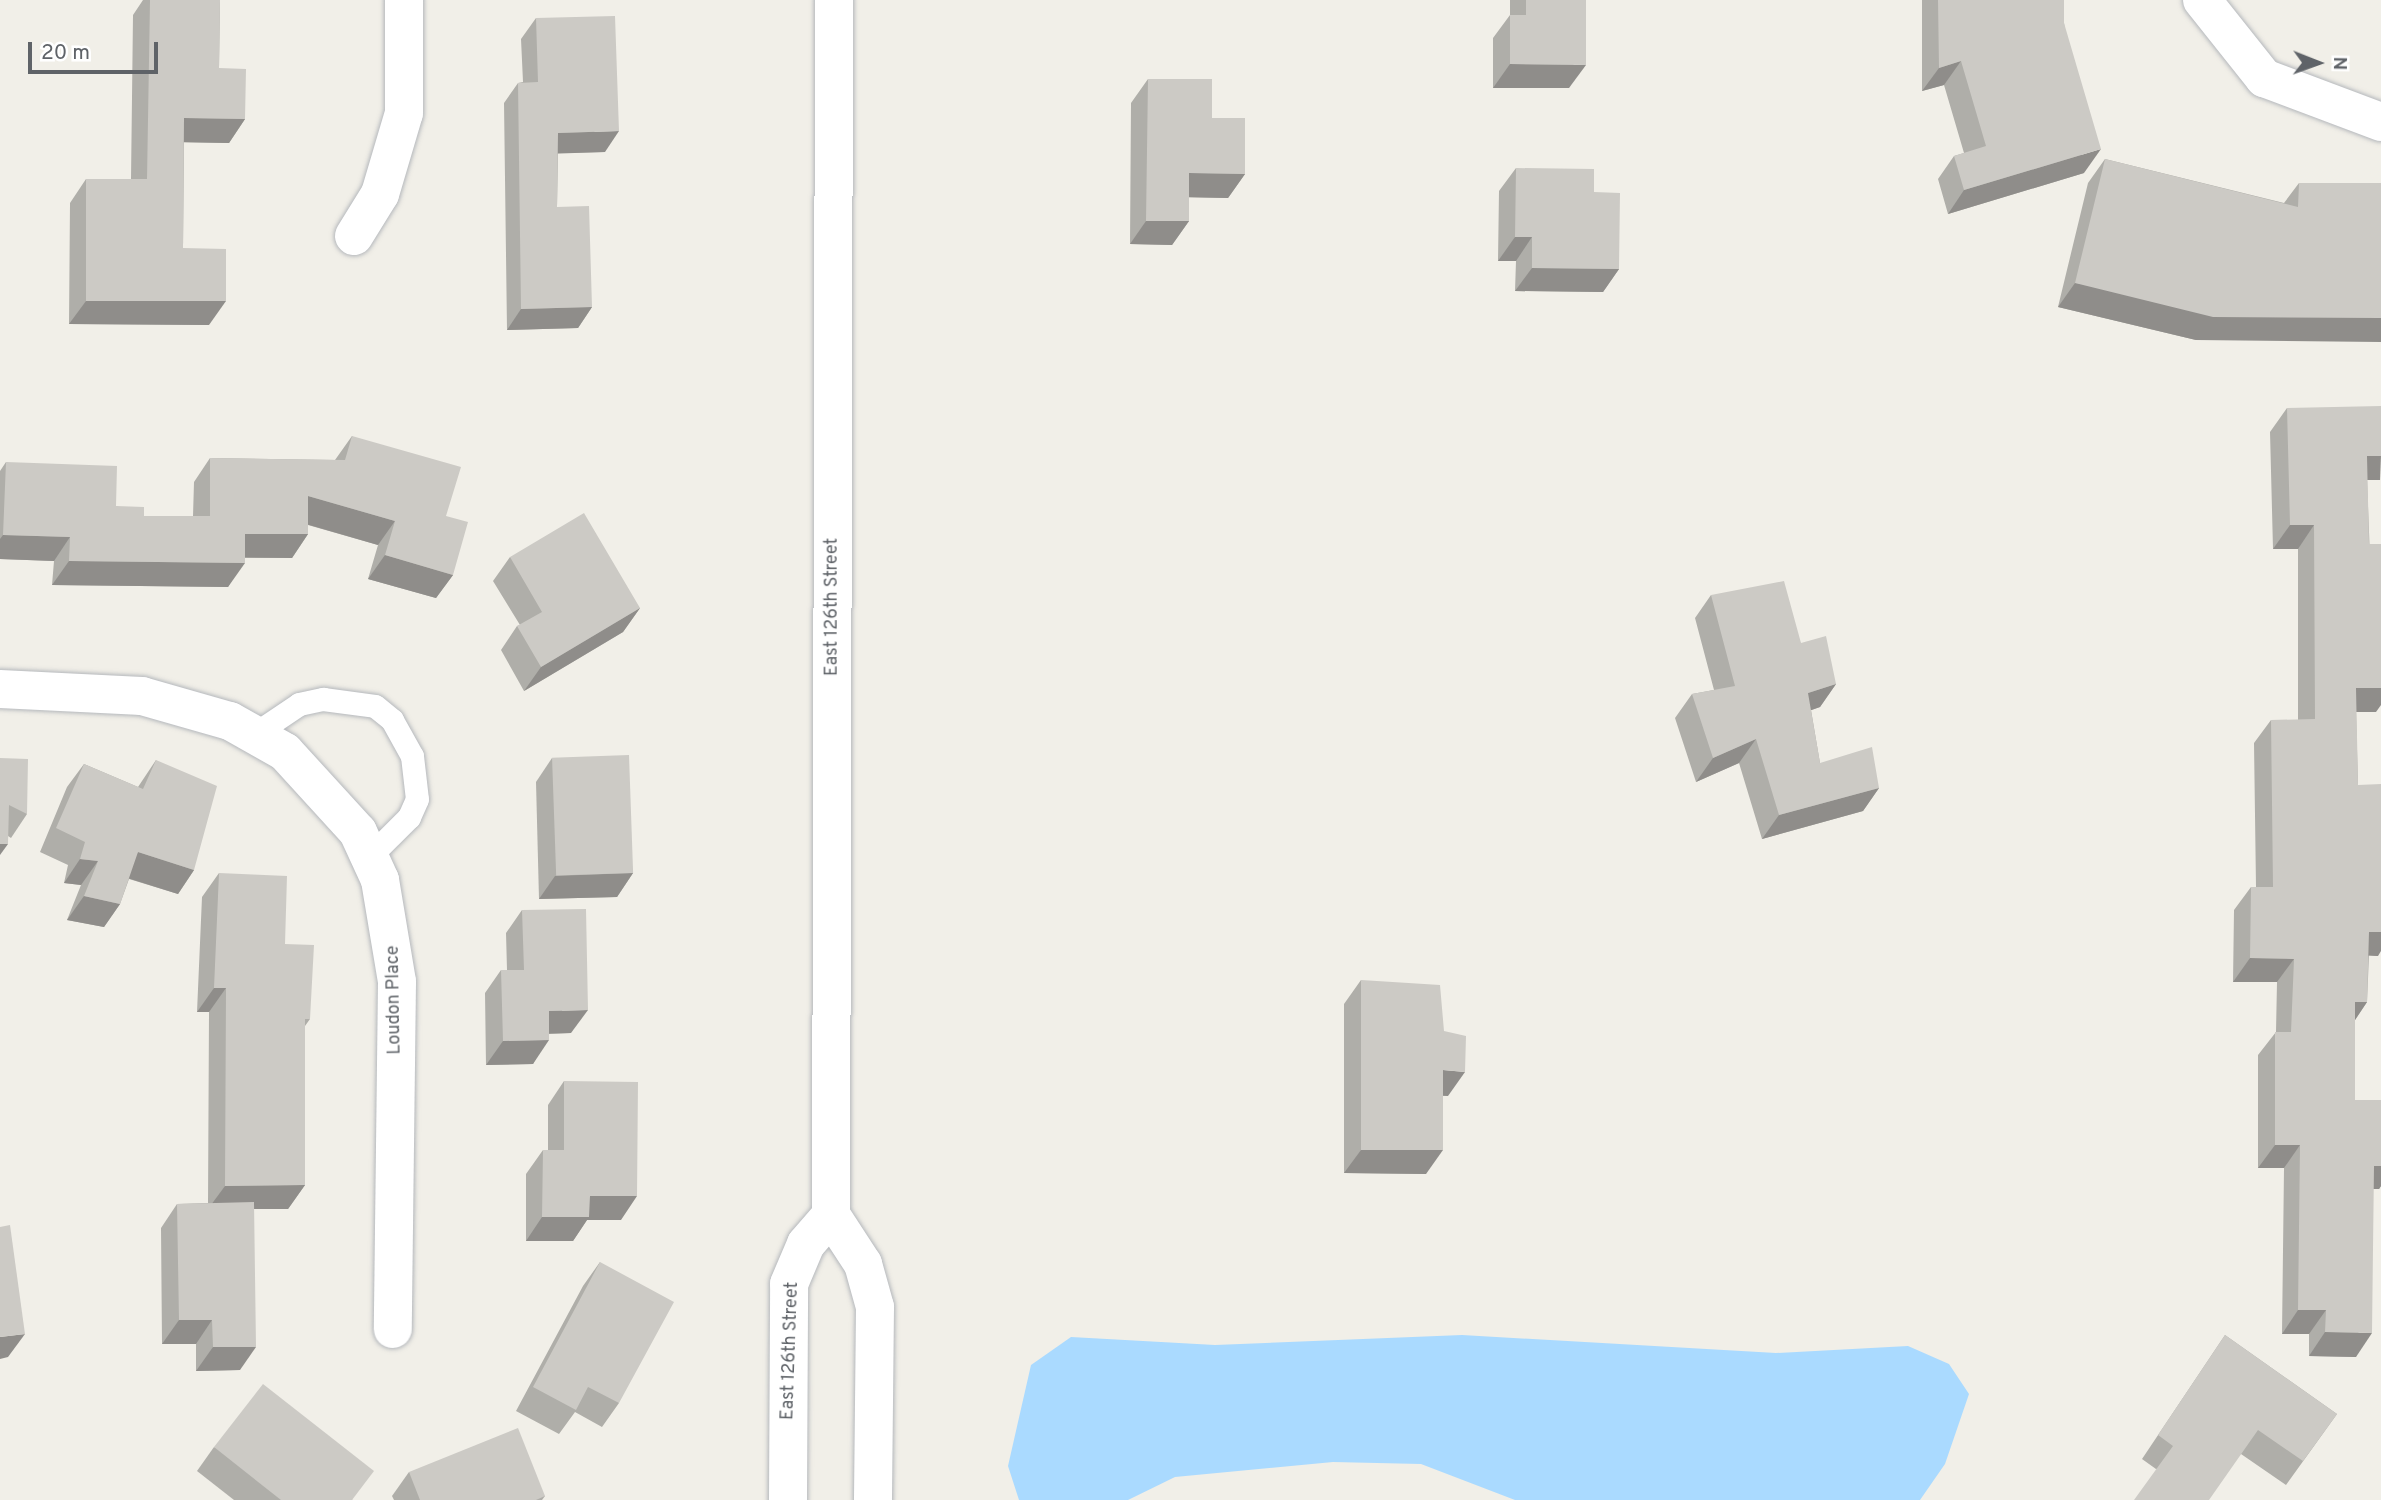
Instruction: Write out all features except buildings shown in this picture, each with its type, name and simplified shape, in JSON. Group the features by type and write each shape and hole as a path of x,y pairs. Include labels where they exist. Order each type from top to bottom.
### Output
{"main road":[{"path":"354,236 380,194 404,113 404,0"},
{"name":"East 126th Street","path":"788,1500 789,1284 806,1244 831,1214 834,0"},
{"path":"2202,0 2264,78 2381,122"},
{"name":"Loudon Place","path":"0,689 142,696 256,733 314,778 372,855 394,939 397,982 393,1329"},
{"path":"831,1214 863,1264 874,1307 873,1500"}],"lane":[{"path":"256,733 299,704 334,698 376,706 392,720 412,756 417,799 409,817 372,855"}],"water":[{"path":"1462,1335 1776,1353 1908,1346 1949,1364 1969,1394 1945,1464 1920,1500 1515,1500 1421,1464 1333,1462 1175,1477 1128,1500 1019,1500 1008,1466 1031,1365 1071,1337 1215,1345"}]}
